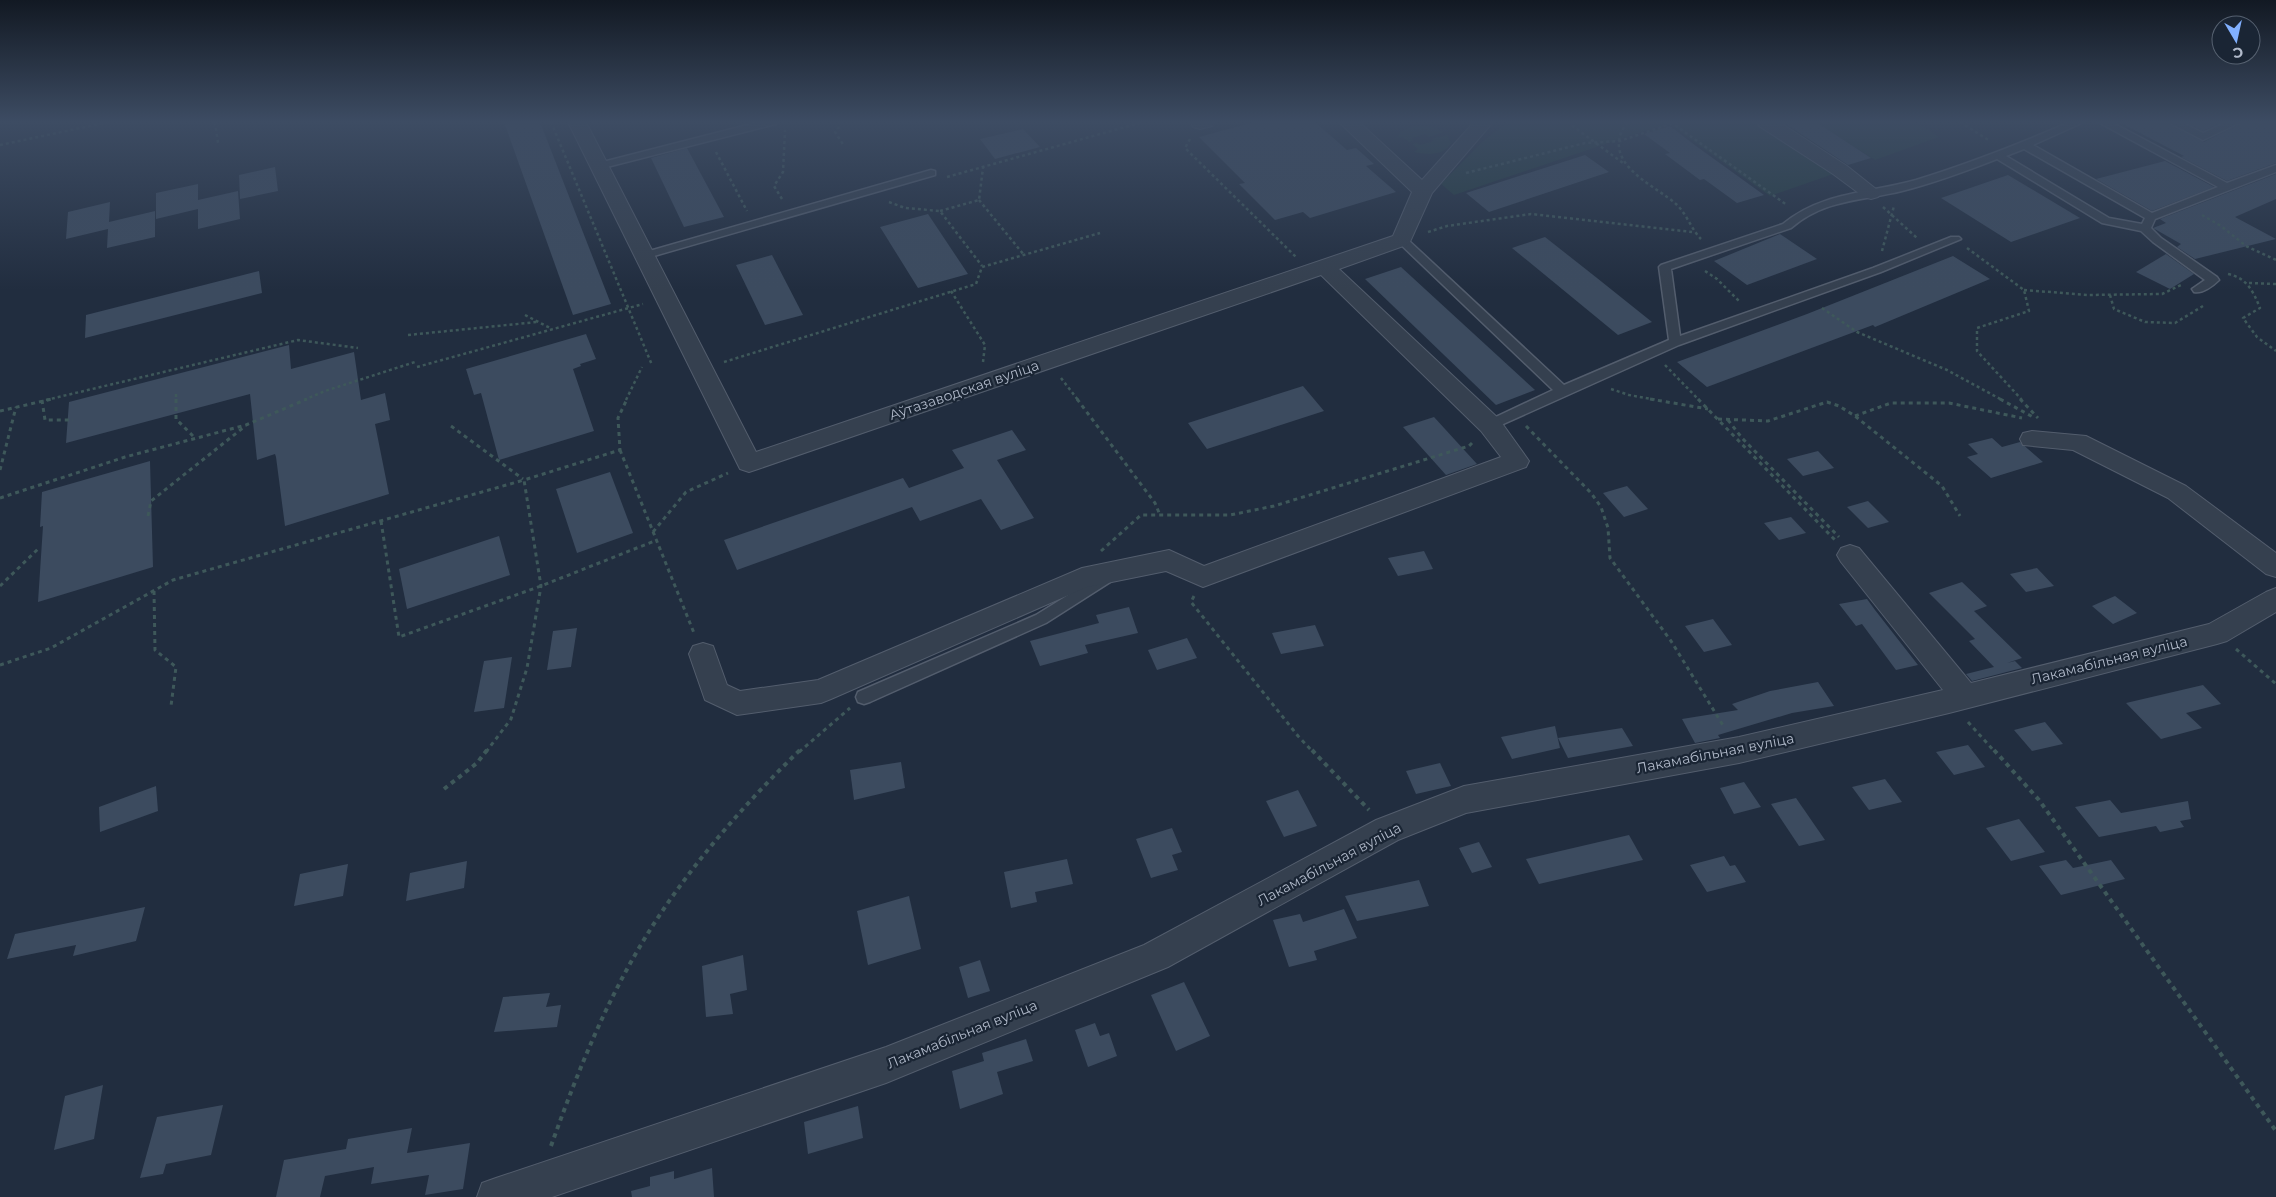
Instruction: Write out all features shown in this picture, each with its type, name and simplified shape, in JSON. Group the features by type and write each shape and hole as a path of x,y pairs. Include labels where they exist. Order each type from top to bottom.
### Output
{"street":[{"path":"605,178 643,256 703,368 749,463"},
{"path":"1417,178 1427,186"},
{"path":"1402,240 1427,186 1434,178"},
{"path":"1851,178 1871,193"},
{"name":"Аўтазаводская вуліца","path":"749,463 1402,240"},
{"path":"703,654 716,692 737,703 821,691 1082,578 1169,560 1203,577 1516,461 1490,425 1318,270"},
{"path":"2037,431 2078,442 2177,492 2276,566"},
{"path":"1850,555 1957,699"},
{"name":"Лакамабільная вуліца","path":"496,1197 886,1065 1156,956 1387,830 1464,800 1739,750 1957,699 2217,633 2276,600"}],"lane":[{"path":"643,256 914,178"},
{"path":"1675,342 1665,267 1787,226 1799,214 1830,200 1898,188 1930,178"},
{"path":"2035,178 2106,221 2145,228 2213,280 2198,289"},
{"path":"2083,178 2152,217"},
{"path":"2209,178 2228,188"},
{"path":"2145,228 2152,217 2252,178"},
{"path":"1490,425 1513,413 1675,342 1804,294 1876,270 1955,239"},
{"path":"1402,240 1562,392"},
{"path":"864,697 1041,619 1118,570"}],"path":[{"path":"574,178 652,365"},
{"path":"730,178 754,224"},
{"path":"779,178 774,186 790,214"},
{"path":"982,178 979,200 1024,255"},
{"path":"1218,178 1318,270"},
{"path":"1427,186 1457,178"},
{"path":"1642,178 1679,206 1692,232 1714,250"},
{"path":"1749,178 1799,214"},
{"path":"1876,270 1898,188"},
{"path":"873,190 878,196 905,208 940,212 979,200"},
{"path":"1871,193 1891,216 1930,249"},
{"path":"2184,206 2221,226 2246,246 2276,260"},
{"path":"940,212 982,267"},
{"path":"1402,240 1447,226 1531,214 1692,232"},
{"path":"982,267 1100,233"},
{"path":"1955,239 2024,290 2110,295 2162,294 2186,283 2214,298 2175,323 2144,322 2114,309 2110,295"},
{"path":"1688,259 1717,279 1752,313"},
{"path":"703,368 976,284 982,267"},
{"path":"2199,270 2236,275 2248,283 2260,308 2243,318 2246,326 2261,342 2276,351"},
{"path":"2248,283 2276,284"},
{"path":"2024,290 2029,311 1977,328 1977,351 2037,431"},
{"path":"951,291 985,346 979,385"},
{"path":"1804,294 1857,332 1947,370 2037,431"},
{"path":"417,367 666,298"},
{"path":"524,315 552,330"},
{"path":"408,335 537,322"},
{"path":"0,411 298,340 358,348"},
{"path":"1653,352 1850,555"},
{"path":"1049,361 1155,503 1160,515"},
{"path":"0,498 125,457 246,425 325,391 415,362"},
{"path":"642,367 618,418 620,450 703,654"},
{"path":"1586,381 1629,395 1708,409"},
{"path":"176,394 176,420 195,438"},
{"path":"42,400 45,420 74,420"},
{"path":"1718,419 1768,421 1826,402 1839,406 1855,416 1942,486 1960,516"},
{"path":"1855,416 1890,403 1949,403 2037,431"},
{"path":"0,470 16,407"},
{"path":"1513,413 1591,493 1601,507 1608,528 1610,558 1671,641 1739,750"},
{"path":"1727,419 1742,438 1851,549 1850,555"},
{"path":"148,516 151,501 246,425"},
{"path":"1082,578 1107,544 1141,515 1230,515 1274,506 1469,446 1490,425"},
{"path":"444,789 477,763 511,719 527,668 542,586 524,480 451,426"},
{"path":"0,665 52,648 173,580 524,480 620,450"},
{"path":"653,532 686,492 749,463"},
{"path":"381,521 399,637 542,586 657,540"},
{"path":"0,586 39,548"},
{"path":"1203,577 1191,602 1298,736 1387,830"},
{"path":"154,591 155,650 176,667 171,706"},
{"path":"2217,633 2276,684"},
{"path":"538,1183 572,1086 635,955 668,903 721,834 784,765 825,727 864,697"},
{"path":"1957,699 2039,800 2276,1131"}],"green space":[{"path":"1447,178 1505,178 1454,195 1441,184"},
{"path":"1745,178 1822,178 1770,196"}],"building":[{"path":"239,178 276,178 278,191 240,199"},
{"path":"524,178 562,178 611,304 573,315"},
{"path":"660,178 703,178 724,217 684,227"},
{"path":"1240,178 1380,178 1396,192 1310,218 1303,212 1275,220 1239,184 1245,183"},
{"path":"1513,178 1591,178 1489,212 1466,193"},
{"path":"1697,178 1740,178 1764,195 1737,203 1704,179 1700,180"},
{"path":"2000,178 2013,178 2080,218 2011,242 1941,198"},
{"path":"2197,178 2214,187 2152,211 2096,179"},
{"path":"2221,178 2236,178 2227,181"},
{"path":"2266,178 2276,178 2276,199 2235,217 2276,239 2195,259 2177,247 2181,244 2153,228 2166,223 2160,219"},
{"path":"198,184 198,200 238,191 240,219 198,229 198,209 156,219 156,193"},
{"path":"110,202 109,222 155,211 155,237 107,248 108,229 66,239 68,212"},
{"path":"928,214 968,274 918,288 880,227"},
{"path":"1780,234 1817,259 1747,285 1714,261"},
{"path":"1545,237 1652,322 1618,335 1512,248"},
{"path":"2166,254 2194,274 2170,289 2136,272"},
{"path":"772,255 803,315 765,325 736,265"},
{"path":"1953,256 1990,279 1875,327 1873,325 1707,387 1677,362 1807,314"},
{"path":"1401,267 1535,390 1496,405 1365,279"},
{"path":"259,271 262,293 85,338 86,315"},
{"path":"586,334 596,359 580,364 581,366 573,369 594,431 499,460 481,393 474,395 466,369"},
{"path":"289,345 291,369 354,352 361,400 385,393 390,420 375,424 389,494 285,526 275,454 257,460 250,394 66,443 69,402"},
{"path":"1303,386 1324,411 1207,449 1188,423"},
{"path":"1434,417 1477,464 1446,475 1403,427"},
{"path":"1012,430 1026,450 997,460 1034,518 1001,530 981,499 920,521 912,507 737,570 724,540 903,478 909,488 964,468 952,450"},
{"path":"1992,438 2002,447 2020,442 2043,462 1991,478 1967,457 1978,454 1968,444"},
{"path":"1818,451 1834,468 1803,476 1787,459"},
{"path":"150,461 153,567 38,602 43,526 40,527 42,492"},
{"path":"610,472 633,533 577,553 556,489"},
{"path":"1627,486 1648,509 1624,517 1603,493"},
{"path":"1868,501 1889,522 1868,528 1847,507"},
{"path":"1791,517 1806,533 1779,540 1764,523"},
{"path":"499,536 510,575 407,609 399,569"},
{"path":"1424,551 1433,569 1398,576 1388,558"},
{"path":"2037,568 2054,586 2026,592 2010,574"},
{"path":"1962,582 1987,606 1974,611 2022,658 2007,663 2015,661 2022,668 1972,681 1966,674 1994,667 1969,641 1975,639 1929,593"},
{"path":"2115,596 2137,613 2113,624 2092,606"},
{"path":"1867,599 1918,665 1896,670 1862,624 1856,626 1839,604"},
{"path":"1129,607 1138,633 1085,645 1088,653 1040,666 1030,641 1099,623 1096,615"},
{"path":"1713,619 1732,645 1704,652 1685,626"},
{"path":"1315,625 1324,646 1281,654 1272,633"},
{"path":"577,628 571,667 547,670 553,631"},
{"path":"1187,638 1197,658 1157,670 1148,650"},
{"path":"512,657 504,708 474,712 484,661"},
{"path":"1818,682 1834,706 1792,713 1718,735 1720,738 1695,743 1682,719 1738,710 1732,704 1770,691"},
{"path":"2203,685 2221,704 2186,713 2202,728 2161,739 2126,703"},
{"path":"2045,722 2063,744 2032,751 2014,730"},
{"path":"1555,726 1560,748 1512,759 1501,737"},
{"path":"1622,728 1633,746 1568,758 1558,738"},
{"path":"1968,745 1985,767 1954,775 1936,752"},
{"path":"901,762 905,788 854,800 850,770"},
{"path":"1440,763 1451,786 1416,794 1406,771"},
{"path":"1885,779 1902,802 1869,810 1852,787"},
{"path":"1744,782 1761,807 1734,814 1720,788"},
{"path":"156,786 158,811 100,832 99,807"},
{"path":"1298,790 1317,826 1284,837 1266,801"},
{"path":"1796,798 1825,840 1799,846 1771,804"},
{"path":"2110,800 2121,813 2188,801 2191,819 2180,821 2184,827 2160,832 2156,826 2099,837 2075,807"},
{"path":"2019,819 2045,852 2011,861 1986,828"},
{"path":"1172,828 1182,852 1172,855 1178,870 1151,878 1136,839"},
{"path":"1629,835 1643,860 1539,884 1526,859"},
{"path":"1479,842 1492,867 1472,873 1459,848"},
{"path":"1724,856 1730,866 1735,865 1746,882 1707,892 1690,865"},
{"path":"1067,859 1073,884 1035,892 1037,902 1011,908 1004,872"},
{"path":"2066,860 2073,868 2111,860 2125,879 2061,895 2039,866"},
{"path":"467,861 464,888 406,901 410,873"},
{"path":"348,864 343,896 294,906 300,874"},
{"path":"1419,880 1429,906 1357,921 1345,896"},
{"path":"909,896 921,949 868,965 857,911"},
{"path":"145,907 136,941 73,956 76,945 7,959 15,934"},
{"path":"1344,909 1357,938 1314,951 1317,960 1289,967 1273,920 1300,914 1303,922"},
{"path":"743,955 747,990 730,994 733,1014 706,1017 702,966"},
{"path":"980,960 990,991 968,998 959,967"},
{"path":"1184,982 1210,1036 1176,1051 1151,995"},
{"path":"550,993 546,1007 561,1005 557,1027 494,1032 503,997"},
{"path":"1095,1023 1100,1036 1109,1033 1117,1056 1088,1067 1075,1030"},
{"path":"1026,1039 1033,1061 997,1072 1003,1094 960,1109 952,1071 984,1061 982,1053"},
{"path":"103,1085 94,1139 54,1150 65,1096"},
{"path":"223,1105 211,1155 166,1164 163,1174 140,1178 157,1117"},
{"path":"858,1106 863,1138 808,1154 804,1122"},
{"path":"412,1128 407,1153 470,1143 463,1189 425,1195 429,1175 371,1184 374,1167 325,1176 320,1197 276,1197 284,1160 346,1149 348,1139"},
{"path":"712,1168 714,1197 632,1197 631,1191 650,1186 650,1177 674,1171 674,1179"}]}
